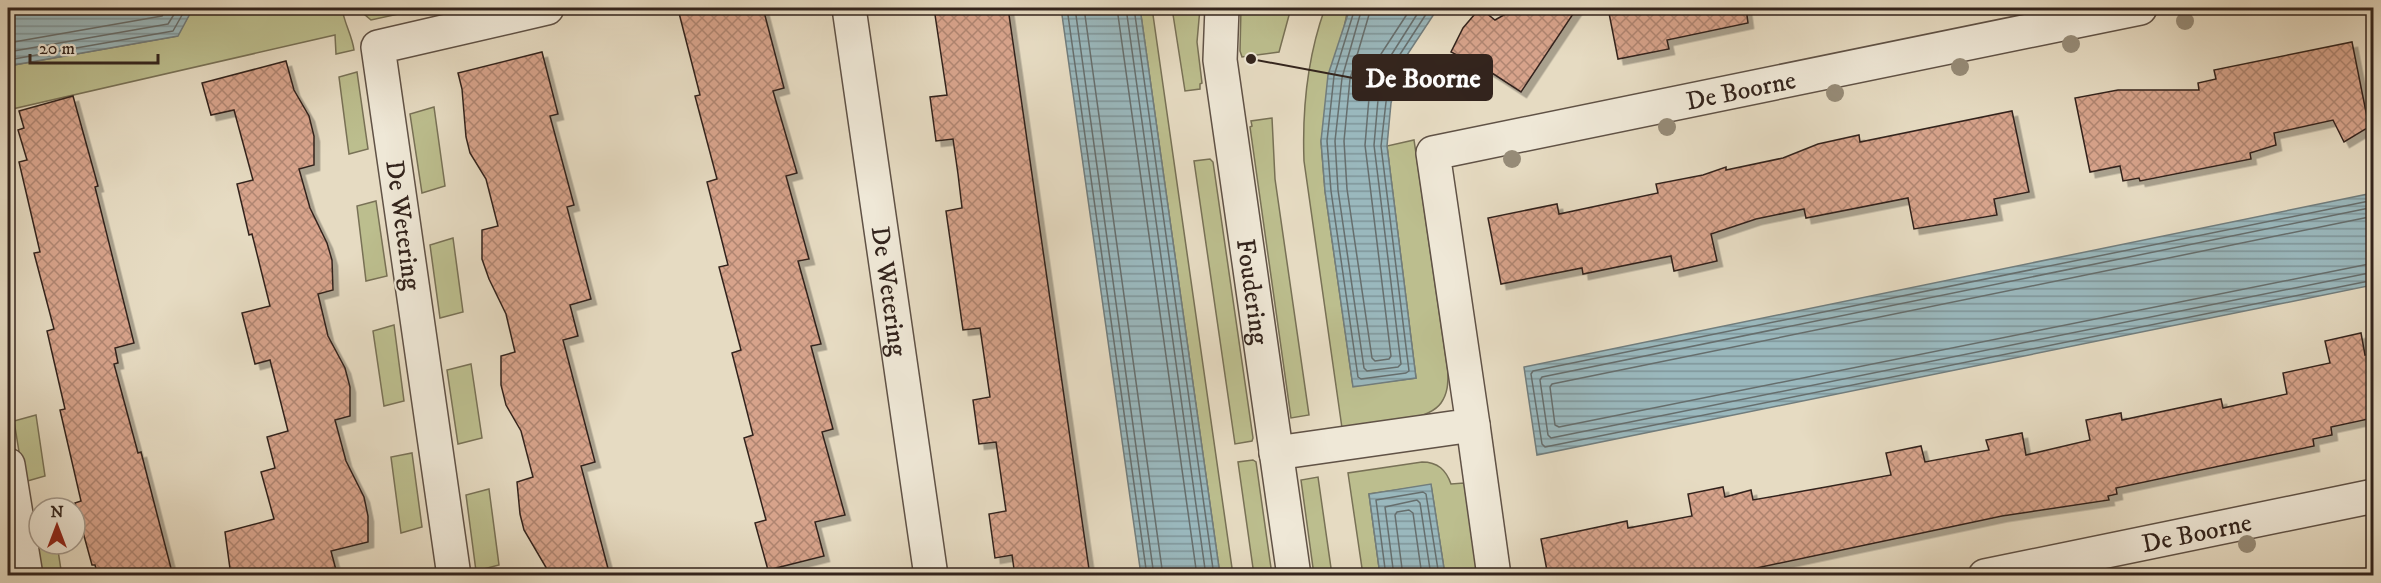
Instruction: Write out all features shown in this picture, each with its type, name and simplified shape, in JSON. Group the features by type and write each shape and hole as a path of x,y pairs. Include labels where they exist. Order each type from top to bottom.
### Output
{"street":[{"name":"De Wetering","path":"454,576 378,47 548,8"},
{"name":"De Wetering","path":"849,8 931,576"},
{"name":"Foudering","path":"1222,8 1220,60 1294,576"},
{"name":"De Boorne","path":"1494,576 1433,153 2140,8"},
{"path":"1276,453 1473,425"},
{"path":"8,465 26,576"},
{"name":"De Boorne","path":"1985,576 2373,496"}],"green space":[{"path":"193,8 342,8 354,50 336,54 335,35 8,110 8,66 177,36"},
{"path":"363,8 426,8 371,20 364,14"},
{"path":"1140,8 1152,8 1233,575 1220,575"},
{"path":"1172,8 1200,8 1197,42 1202,83 1200,89 1185,91"},
{"path":"1241,8 1291,8 1279,52 1242,57 1240,51"},
{"path":"1325,8 1350,8 1347,13 1321,141 1325,191 1353,386 1416,378 1387,146 1414,140 1448,372 1445,395 1441,403 1433,410 1410,419 1342,428 1304,161 1307,83 1314,45"},
{"path":"357,72 368,149 349,154 339,77"},
{"path":"434,107 445,186 422,193 410,114"},
{"path":"1272,118 1275,179 1309,415 1291,418 1250,127 1252,126 1251,121"},
{"path":"1210,159 1213,162 1253,438 1252,441 1235,444 1194,161"},
{"path":"376,201 387,276 366,281 357,206"},
{"path":"453,238 463,312 440,318 430,245"},
{"path":"394,325 404,401 384,406 373,331"},
{"path":"471,364 482,438 458,444 447,370"},
{"path":"36,415 45,476 24,482 14,421"},
{"path":"412,453 422,527 401,533 391,457"},
{"path":"1253,460 1256,462 1272,575 1254,575 1238,462"},
{"path":"1422,462 1433,463 1441,468 1451,484 1464,483 1478,575 1445,575 1431,485 1369,494 1380,575 1363,575 1348,473"},
{"path":"1318,477 1332,575 1314,575 1301,480"},
{"path":"489,489 499,565 476,571 466,495"},
{"path":"37,556 59,556 61,570 40,575"}],"water":[{"path":"8,8 193,8 178,36 8,66"},
{"path":"1061,8 1140,8 1220,575 1141,575"},
{"path":"1350,8 1438,8 1403,61 1391,103 1387,146 1416,378 1353,387 1325,191 1321,141 1328,75"},
{"path":"2373,193 2373,285 1537,455 1524,367"},
{"path":"1431,484 1445,575 1380,575 1369,494"}],"building":[{"path":"701,8 763,8 784,88 773,91 797,173 786,176 809,259 798,261 821,344 811,346 833,429 822,432 845,515 815,522 824,556 768,570 755,523 766,520 744,438 753,435 732,353 741,350 719,267 728,265 707,182 717,179 695,96 700,95 679,13"},
{"path":"934,8 1008,8 1090,576 1015,576 1012,555 995,558 989,514 1006,511 996,442 979,444 973,400 990,397 980,328 963,330 946,211 962,208 958,174 953,139 936,141 930,97 947,95"},
{"path":"1480,8 1495,20 1516,8 1577,8 1521,92 1492,73 1451,52 1463,28"},
{"path":"1608,8 1746,8 1748,23 1667,40 1669,49 1618,59"},
{"path":"2352,42 2369,127 2344,142 2333,120 2274,133 2276,145 2250,153 2251,159 2140,181 2139,178 2123,181 2120,166 2090,172 2075,98 2118,90 2199,90 2198,83 2216,79 2214,70"},
{"path":"542,52 558,114 550,116 574,205 567,207 591,299 570,305 578,336 563,340 595,462 581,466 610,576 551,576 524,530 517,482 533,477 521,431 506,405 501,385 501,356 515,352 506,314 482,259 482,230 498,226 486,179 470,153 466,137 462,89 458,73"},
{"path":"286,61 294,90 309,116 314,136 314,165 299,169 310,208 327,243 332,260 333,290 318,294 328,336 345,368 350,387 350,416 335,420 346,461 364,497 368,516 368,542 331,551 336,570 314,576 231,576 225,532 274,519 261,472 275,468 267,437 288,431 270,360 255,364 242,313 270,306 237,184 253,180 234,110 211,115 202,83"},
{"path":"73,96 98,186 95,187 134,343 115,348 118,363 114,364 138,453 141,452 173,576 98,576 95,565 92,565 87,547 87,496 80,496 60,410 65,409 47,331 54,329 34,253 40,252 19,162 27,160 18,130 24,128 19,111"},
{"path":"2012,111 2029,192 1994,199 1997,215 1914,229 1908,198 1806,218 1804,209 1756,219 1711,234 1717,261 1674,271 1671,256 1583,274 1582,268 1501,284 1488,218 1557,204 1559,214 1658,193 1656,184 1703,175 1726,167 1726,170 1783,158 1818,144 1859,135 1860,142"},
{"path":"2361,333 2365,355 2373,353 2373,418 2331,427 2332,435 2313,439 2314,446 2116,488 2117,494 2108,496 2109,500 2002,516 1719,576 1548,576 1541,539 1627,521 1628,528 1692,516 1688,494 1723,487 1725,497 1751,490 1753,500 1826,487 1891,475 1886,453 1921,446 1925,462 1989,450 1986,440 2022,433 2026,455 2090,440 2086,420 2121,413 2122,420 2221,399 2223,408 2287,394 2283,373 2330,363 2325,341"}],"place":[{"name":"De Boorne","path":"1251,59"}]}
